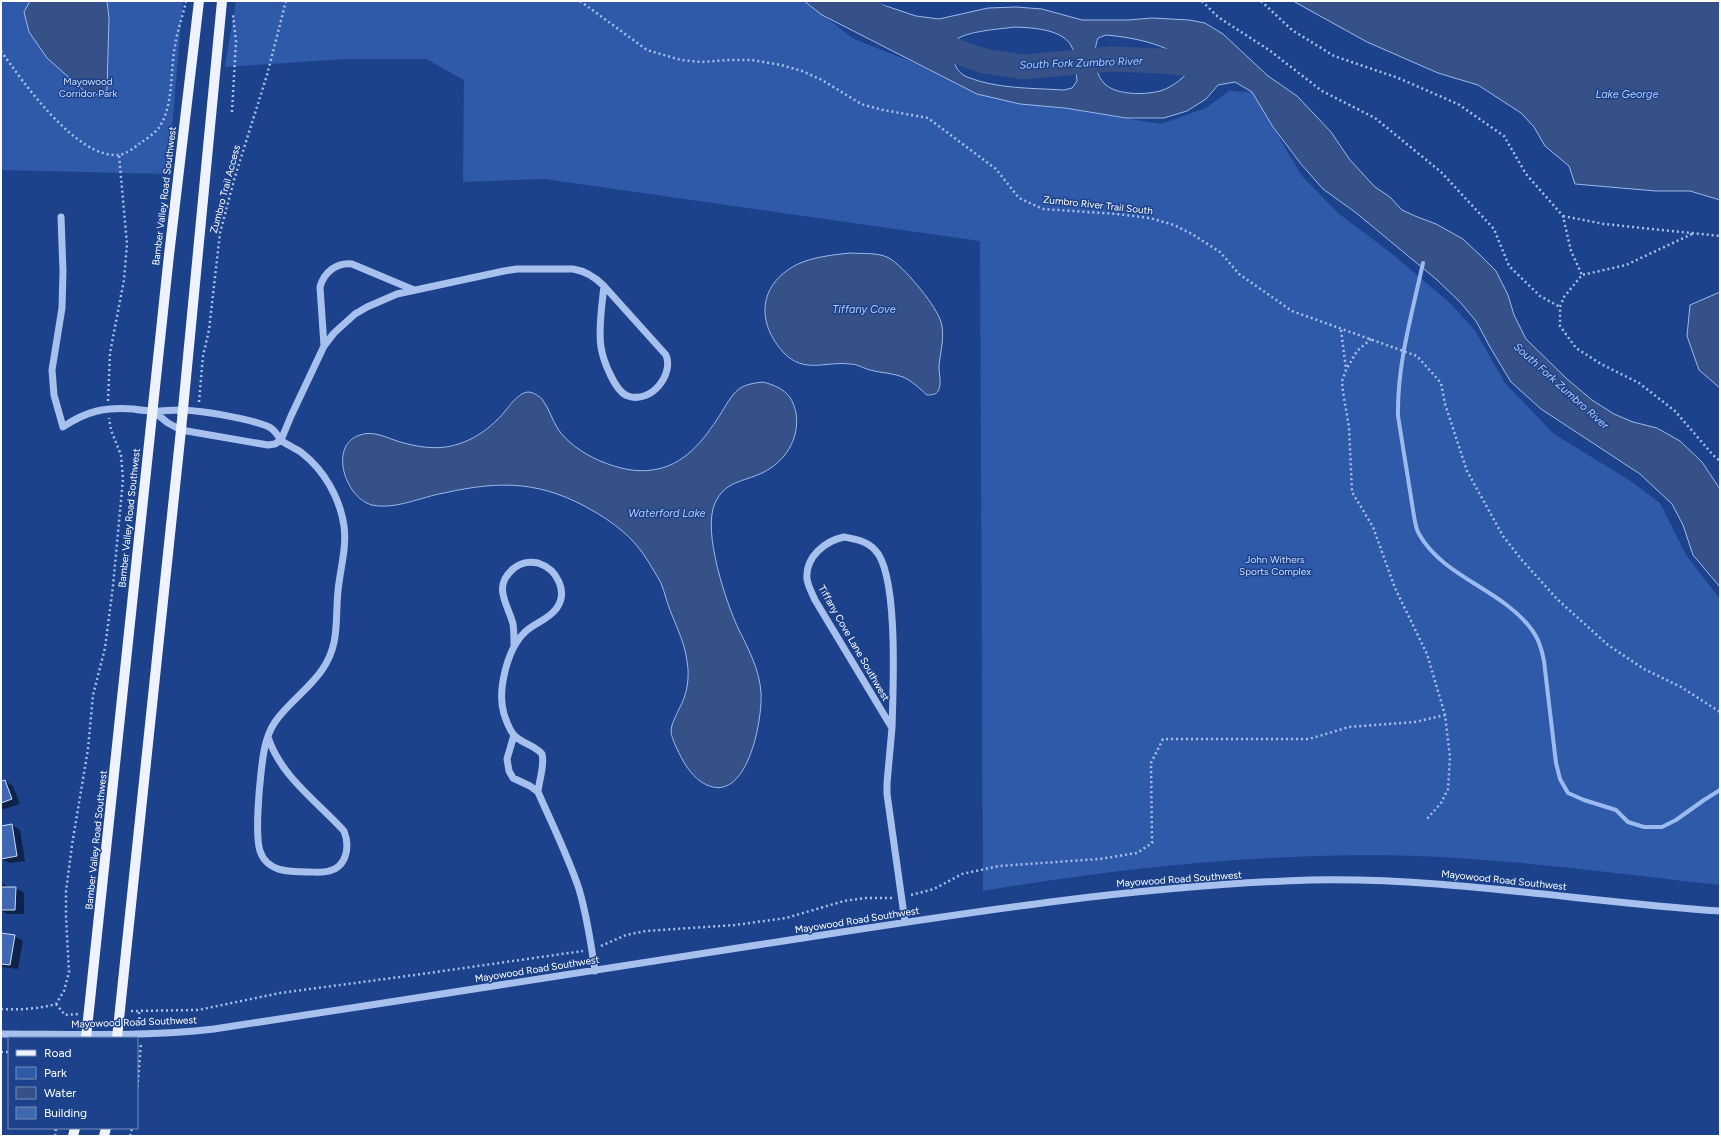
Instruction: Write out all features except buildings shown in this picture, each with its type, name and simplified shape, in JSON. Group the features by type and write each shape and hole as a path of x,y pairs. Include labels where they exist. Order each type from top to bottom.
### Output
{"main road":[{"name":"Bamber Valley Road Southwest","path":"86,1036 153,411 199,1"},
{"path":"117,1036 181,430 222,1"}],"street":[{"path":"61,217 63,290 60,324 52,358 52,370 54,395 64,427 86,414 108,409 153,411 183,410 248,420 269,426 281,440 298,449 309,458 320,470 337,499 344,529 344,547 338,593 336,632 330,655 314,680 275,721 268,737 260,776 257,840 263,857 276,868 291,872 322,872 335,869 348,851 347,838 344,831 288,773 276,756 268,737"},
{"path":"324,346 320,287 322,279 327,272 346,263 352,264 414,290"},
{"path":"153,411 168,424 181,430 268,445 275,444 281,440 324,346 334,333 367,306 397,294 517,269 582,270 604,286 661,350 668,361 668,368 664,379 650,393 641,397 627,396 621,391 605,363 600,346 604,286"},
{"name":"Tiffany Cove Lane Southwest","path":"892,728 815,600 807,580 807,572 813,556 827,543 836,539 844,537 852,538 870,545 875,550 884,566 889,591 892,616 892,728 886,783 905,922"},
{"path":"514,645 524,633 550,616 557,608 562,593 560,583 551,570 544,565 529,562 522,563 510,572 503,585 503,600 513,624 514,645 504,679 501,699 504,715 514,735 532,745 542,754 543,768 538,782 538,792 579,889 588,926 595,971"},
{"path":"514,735 507,759 509,771 513,778 530,786 538,792"},
{"name":"Mayowood Road Southwest","path":"1,1034 117,1036 214,1029 905,922 1103,895 1198,886 1310,880 1397,880 1474,886 1720,911"}],"path":[{"path":"1,51 26,85 64,129 85,145 100,152 119,155 135,148 160,128 168,101 175,47 186,1"},
{"name":"Zumbro Trail Access","path":"197,412 203,356 209,330 220,233 234,180 267,74 286,1"},
{"name":"Zumbro River Trail South","path":"580,1 647,50 681,60 701,62 752,60 780,65 802,71 822,80 861,104 883,110 928,118 996,168 1019,198 1043,209 1117,214 1150,218 1174,225 1192,234 1220,252 1239,274 1292,311 1341,330 1417,356 1441,382 1445,404 1468,471 1503,536 1557,599 1608,645 1644,670 1681,687 1720,712"},
{"path":"1202,1 1218,17 1269,50 1322,91 1375,118 1441,172 1494,229 1509,266 1540,296 1560,306"},
{"path":"1262,1 1292,30 1334,56 1398,78 1458,104 1504,136 1526,174 1563,216 1571,251 1582,275"},
{"path":"232,112 236,41 233,14"},
{"path":"1,1009 43,1008 56,1004 64,991 69,972 66,891 88,750 93,695 105,648 113,586 123,479 121,455 111,430 108,409 107,379 110,353 124,280 127,244 119,155"},
{"path":"1563,216 1604,224 1720,236"},
{"path":"1692,234 1626,265 1582,275 1564,297 1560,306 1560,326 1576,348 1601,364 1639,382 1676,411 1713,456 1720,460"},
{"path":"1341,330 1346,370"},
{"path":"1371,339 1357,351 1346,370 1342,381 1349,427 1352,492 1373,527 1395,588 1427,654 1445,715 1450,757 1448,789 1441,803 1427,819"},
{"path":"120,1011 198,1010 280,993 591,949 606,945 626,935 646,931 735,925 786,918 844,902 865,898 901,898 934,889 962,874 999,866 1099,859 1137,853 1152,843 1151,763 1163,739 1309,739 1350,727 1415,722 1445,715"},
{"path":"56,1004 65,1015 89,1013"},
{"path":"138,1082 141,1051"}],"green space":[{"name":"Mayowood Corridor Park","path":"1,1 183,1 168,174 1,170"},
{"name":"John Withers Sports Complex","path":"236,1 804,1 854,39 917,64 977,94 1161,124 1206,108 1229,91 1252,92 1302,176 1338,213 1391,253 1450,303 1474,329 1505,383 1554,434 1629,480 1660,503 1686,555 1720,599 1720,885 1591,870 1462,858 1376,855 1277,858 1179,865 1081,876 983,891 980,241 545,179 463,182 464,80 426,59 345,59 225,67"}],"water":[{"path":"30,1 107,1 109,18 107,90 91,97 47,58 29,32 24,12"},
{"path":"804,1 876,1 883,5 916,16 939,19 988,8 1016,7 1042,9 1082,20 1128,20 1152,18 1189,20 1205,23 1223,34 1268,76 1297,96 1331,132 1350,160 1375,187 1390,197 1402,210 1436,224 1463,239 1496,271 1508,295 1514,315 1526,339 1567,379 1592,400 1614,414 1633,422 1657,428 1680,441 1702,462 1720,489 1720,587 1693,555 1683,525 1672,504 1640,474 1541,409 1511,382 1476,321 1460,302 1436,279 1355,212 1323,189 1301,164 1273,127 1252,92 1235,82 1218,85 1206,99 1187,111 1164,118 1126,118 1065,108 1020,104 977,94 822,15","holes":["1015,27 1050,31 1058,34 1071,45 1074,53 1077,81 1072,88 1064,90 1002,86 967,77 957,69 952,54 953,46 956,40 967,34 975,32","1106,35 1130,38 1154,44 1186,59 1195,67 1174,84 1160,91 1146,93 1117,91 1106,85 1096,69 1096,44 1098,38"]},
{"name":"Lake George","path":"1293,1 1720,1 1720,200 1690,191 1656,191 1575,184 1569,166 1545,146 1534,127 1521,113 1478,85 1438,73 1367,42"},
{"name":"Tiffany Cove","path":"850,253 875,254 889,258 910,277 925,295 936,312 942,325 943,337 939,367 940,386 936,393 927,395 906,378 855,365 807,365 799,363 784,353 775,341 765,317 765,305 768,294 774,283 783,273 802,262 822,257"},
{"path":"1720,292 1720,388 1699,370 1687,336 1690,305"},
{"name":"Waterford Lake","path":"763,382 775,386 785,392 792,400 796,413 796,432 789,449 778,463 762,473 729,486 719,496 715,503 712,515 711,531 717,567 728,603 756,668 761,692 759,722 755,741 748,759 740,774 729,785 716,788 700,781 688,769 673,741 671,732 672,726 684,698 688,680 688,667 685,649 661,583 639,548 622,531 602,516 576,502 558,494 522,486 485,486 444,493 390,506 372,505 362,500 354,493 344,471 343,460 345,449 350,441 360,435 370,433 416,446 432,448 456,445 473,438 486,429 501,416 515,399 528,392 536,394 542,399 558,429 565,438 575,447 587,454 613,466 627,469 640,471 663,468 683,458 692,451 707,434 736,392 742,387"}],"waterway":[{"name":"South Fork Zumbro River","path":"863,1 875,15 932,43 984,61 1024,67 1111,59 1164,61 1205,66 1225,61"},
{"path":"1423,263 1410,320 1398,397 1398,416 1416,528 1419,534 1430,549 1443,562 1505,604 1520,616 1537,637 1544,661 1556,763 1560,779 1568,793 1584,800 1616,810 1628,822 1644,827 1662,827 1676,820 1720,790"}]}
